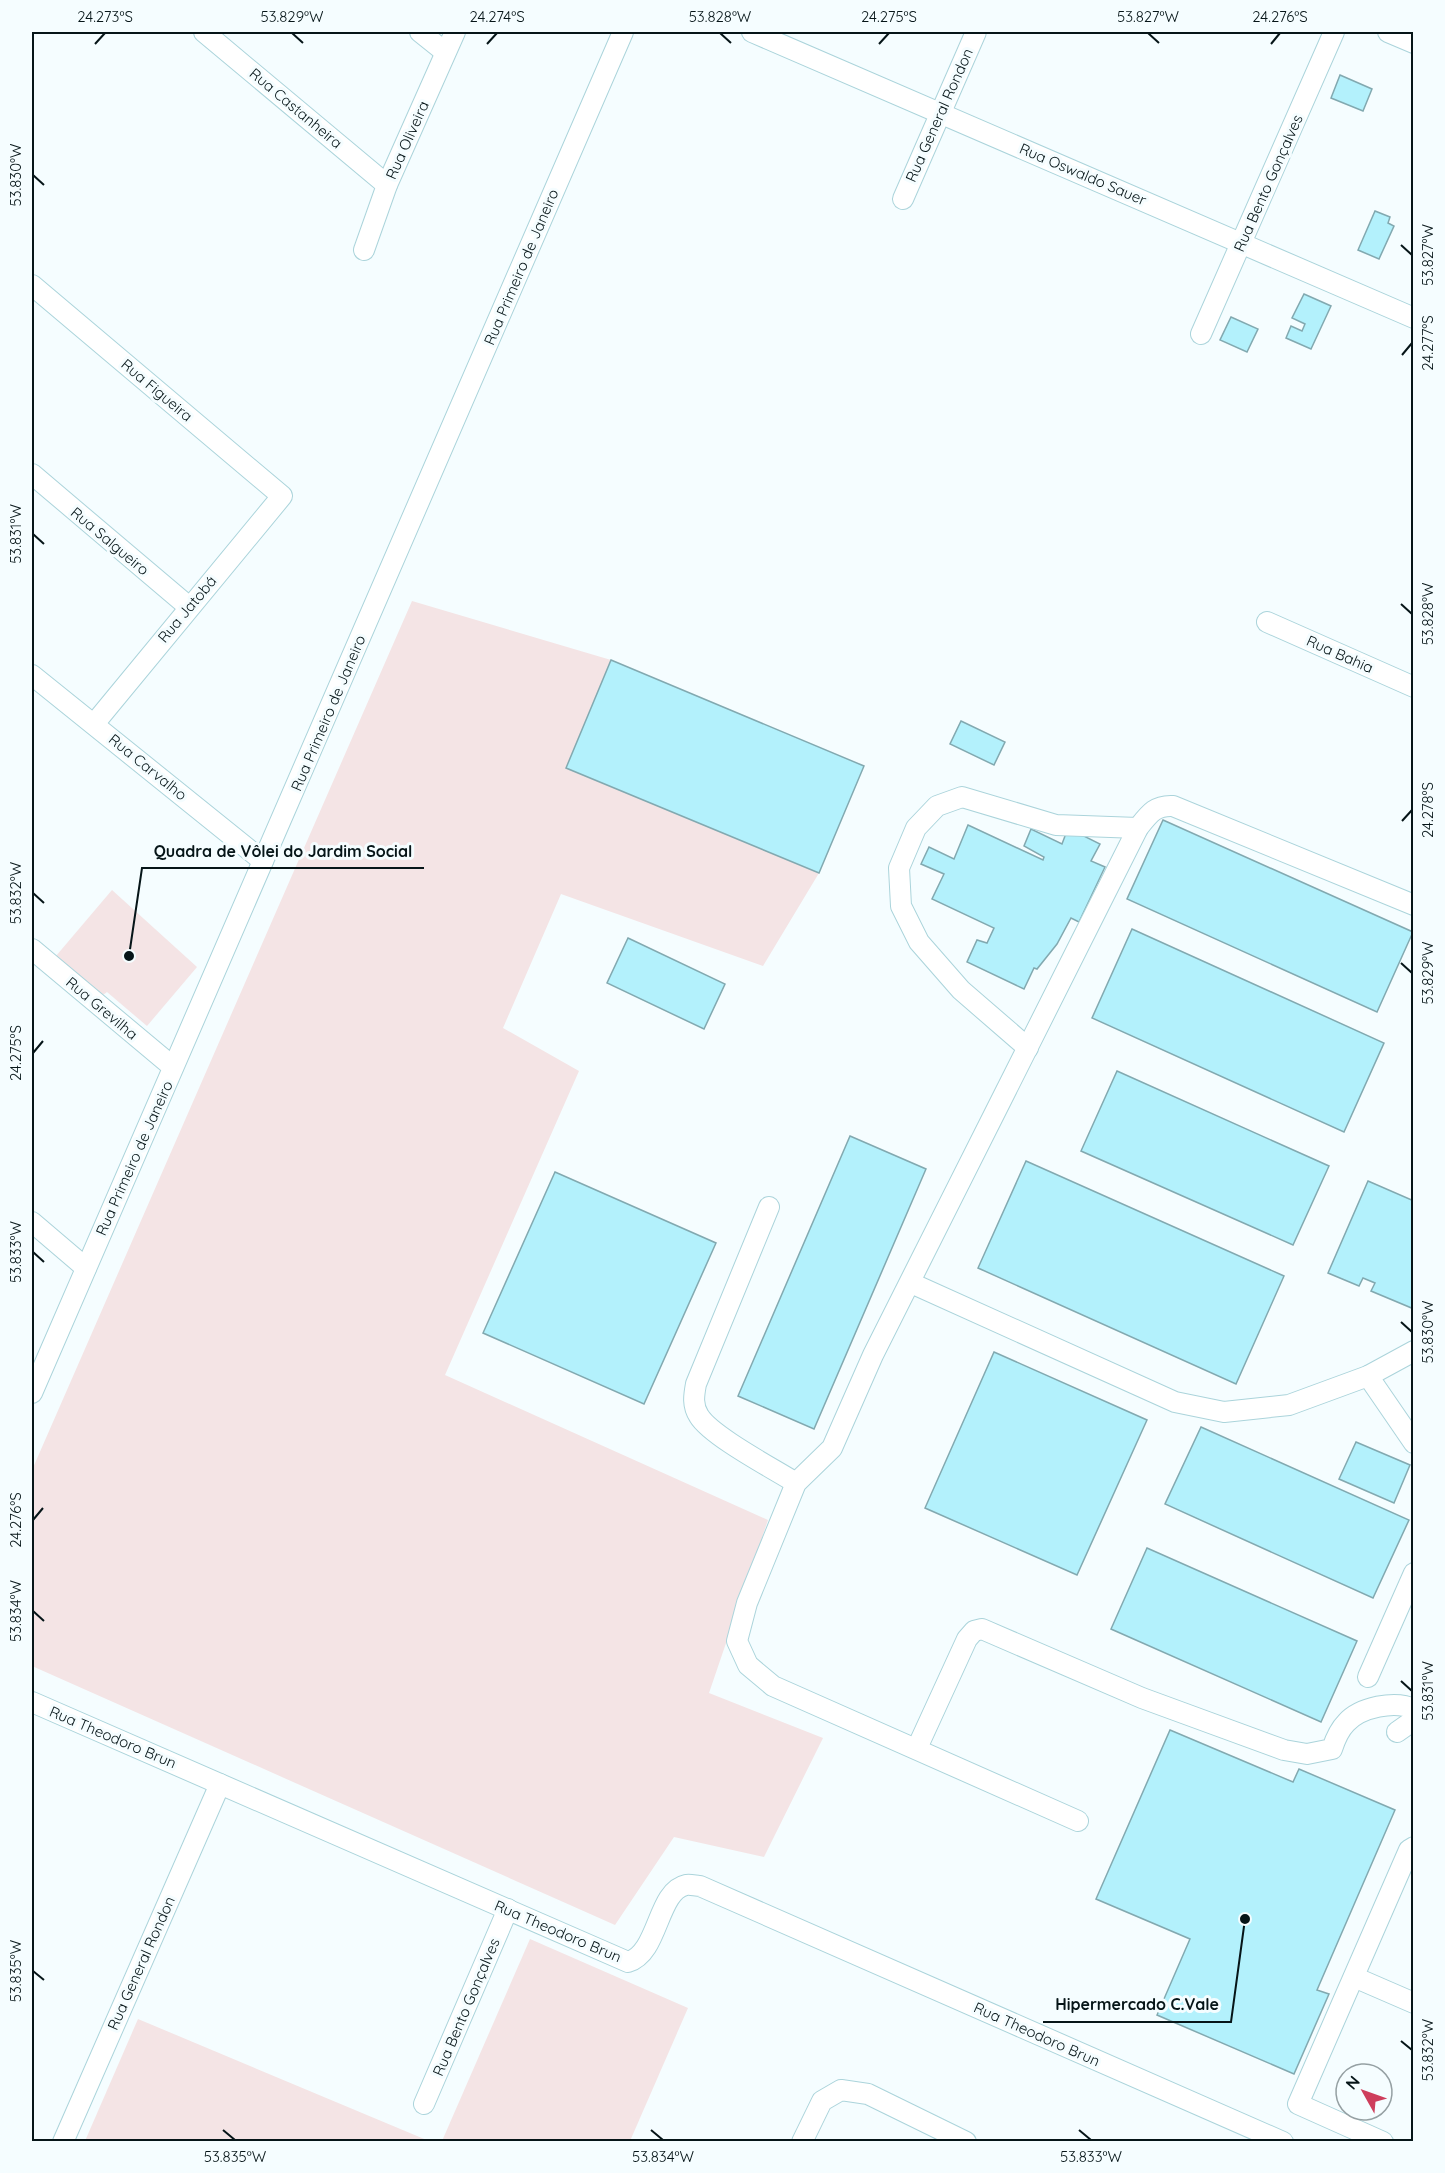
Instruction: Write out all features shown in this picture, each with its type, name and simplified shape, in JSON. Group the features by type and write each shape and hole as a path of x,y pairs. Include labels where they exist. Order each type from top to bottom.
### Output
{"street":[{"name":"Rua Castanheira","path":"204,32 387,185"},
{"path":"420,32 445,52"},
{"name":"Rua Oliveira","path":"364,250 387,185 455,32"},
{"name":"Rua Primeiro de Janeiro","path":"32,1393 623,32"},
{"name":"Rua Oswaldo Sauer","path":"752,32 1242,242 1413,318"},
{"name":"Rua General Rondon","path":"903,199 976,32"},
{"name":"Rua Bento Gonçalves","path":"1201,334 1334,32"},
{"path":"1388,32 1413,43"},
{"name":"Rua Figueira","path":"32,285 282,496"},
{"name":"Rua Salgueiro","path":"32,474 189,607"},
{"name":"Rua Jatobá","path":"94,724 282,496"},
{"name":"Rua Bahia","path":"1267,622 1411,681"},
{"name":"Rua Carvalho","path":"32,675 263,861"},
{"path":"1028,1048 961,990 919,942 901,906 899,868 916,828 937,806 962,797 1056,825 1138,828"},
{"path":"1078,1821 773,1686 748,1665 737,1641 744,1612 796,1483 832,1448 873,1355 1138,828 1149,813 1161,806 1173,806 1413,905"},
{"name":"Rua Grevilha","path":"32,949 173,1067"},
{"path":"769,1207 696,1384 693,1403 699,1417 716,1431 796,1483"},
{"path":"32,1222 86,1268"},
{"path":"911,1282 1175,1402 1224,1412 1289,1405 1368,1376 1413,1351"},
{"path":"1368,1376 1413,1442"},
{"path":"1368,1677 1413,1573"},
{"path":"917,1748 966,1639 974,1631 982,1629 1142,1698 1284,1750 1307,1754 1332,1749 1346,1722 1365,1712 1395,1704 1413,1709"},
{"name":"Rua Theodoro Brun","path":"32,1702 628,1962 636,1959 647,1946 672,1893 686,1885 700,1886 1283,2142"},
{"path":"1397,1732 1413,1720"},
{"name":"Rua General Rondon","path":"63,2142 220,1784"},
{"path":"1383,2142 1298,2104 1409,1850 1413,1847"},
{"name":"Rua Bento Gonçalves","path":"424,2104 508,1909"},
{"path":"1354,1977 1413,2003"},
{"path":"802,2142 822,2102 841,2090 868,2094 966,2142"}],"shaded area":[{"path":"412,601 611,660 566,768 819,873 763,966 561,894 503,1028 579,1071 445,1375 768,1520 709,1693 823,1738 764,1857 674,1837 615,1925 32,1666 32,1470"},
{"path":"112,890 197,967 147,1026 107,992 103,995 56,956"},
{"path":"530,1939 688,2008 630,2141 442,2141"},
{"path":"138,2019 429,2141 85,2141"}],"building":[{"path":"1340,75 1372,89 1363,111 1331,98"},
{"path":"1375,211 1390,217 1388,223 1394,226 1379,259 1358,250"},
{"path":"1304,294 1331,306 1311,349 1286,338 1291,326 1302,331 1305,324 1292,318"},
{"path":"1231,317 1258,329 1247,352 1220,340"},
{"path":"611,660 864,766 819,873 566,768"},
{"path":"961,721 1005,742 994,765 950,744"},
{"path":"1163,820 1413,932 1377,1012 1127,899"},
{"path":"968,825 1043,860 1044,857 1024,846 1031,829 1062,844 1068,828 1100,844 1091,861 1105,867 1079,922 1071,918 1057,944 1037,969 1034,968 1024,989 967,962 977,940 987,943 994,928 932,899 944,874 921,864 929,847 954,859"},
{"path":"1132,929 1384,1043 1344,1132 1092,1018"},
{"path":"628,938 725,984 704,1029 607,983"},
{"path":"1117,1071 1329,1166 1293,1245 1081,1151"},
{"path":"850,1136 926,1169 814,1429 738,1396"},
{"path":"1026,1161 1284,1276 1236,1384 978,1268"},
{"path":"555,1172 716,1243 644,1404 483,1333"},
{"path":"1368,1181 1414,1201 1414,1309 1371,1291 1375,1283 1363,1278 1359,1286 1328,1273"},
{"path":"994,1352 1147,1420 1077,1575 925,1508"},
{"path":"1201,1427 1409,1520 1373,1598 1165,1504"},
{"path":"1356,1442 1410,1465 1394,1503 1339,1479"},
{"path":"1147,1548 1357,1641 1321,1722 1111,1629"},
{"path":"1170,1730 1293,1782 1299,1769 1395,1810 1317,1990 1329,1994 1294,2074 1157,2015 1190,1939 1096,1899"}],"place":[{"name":"Quadra de Vôlei do Jardim Social","path":"129,956"},
{"name":"Hipermercado C.Vale","path":"1245,1919"}]}
